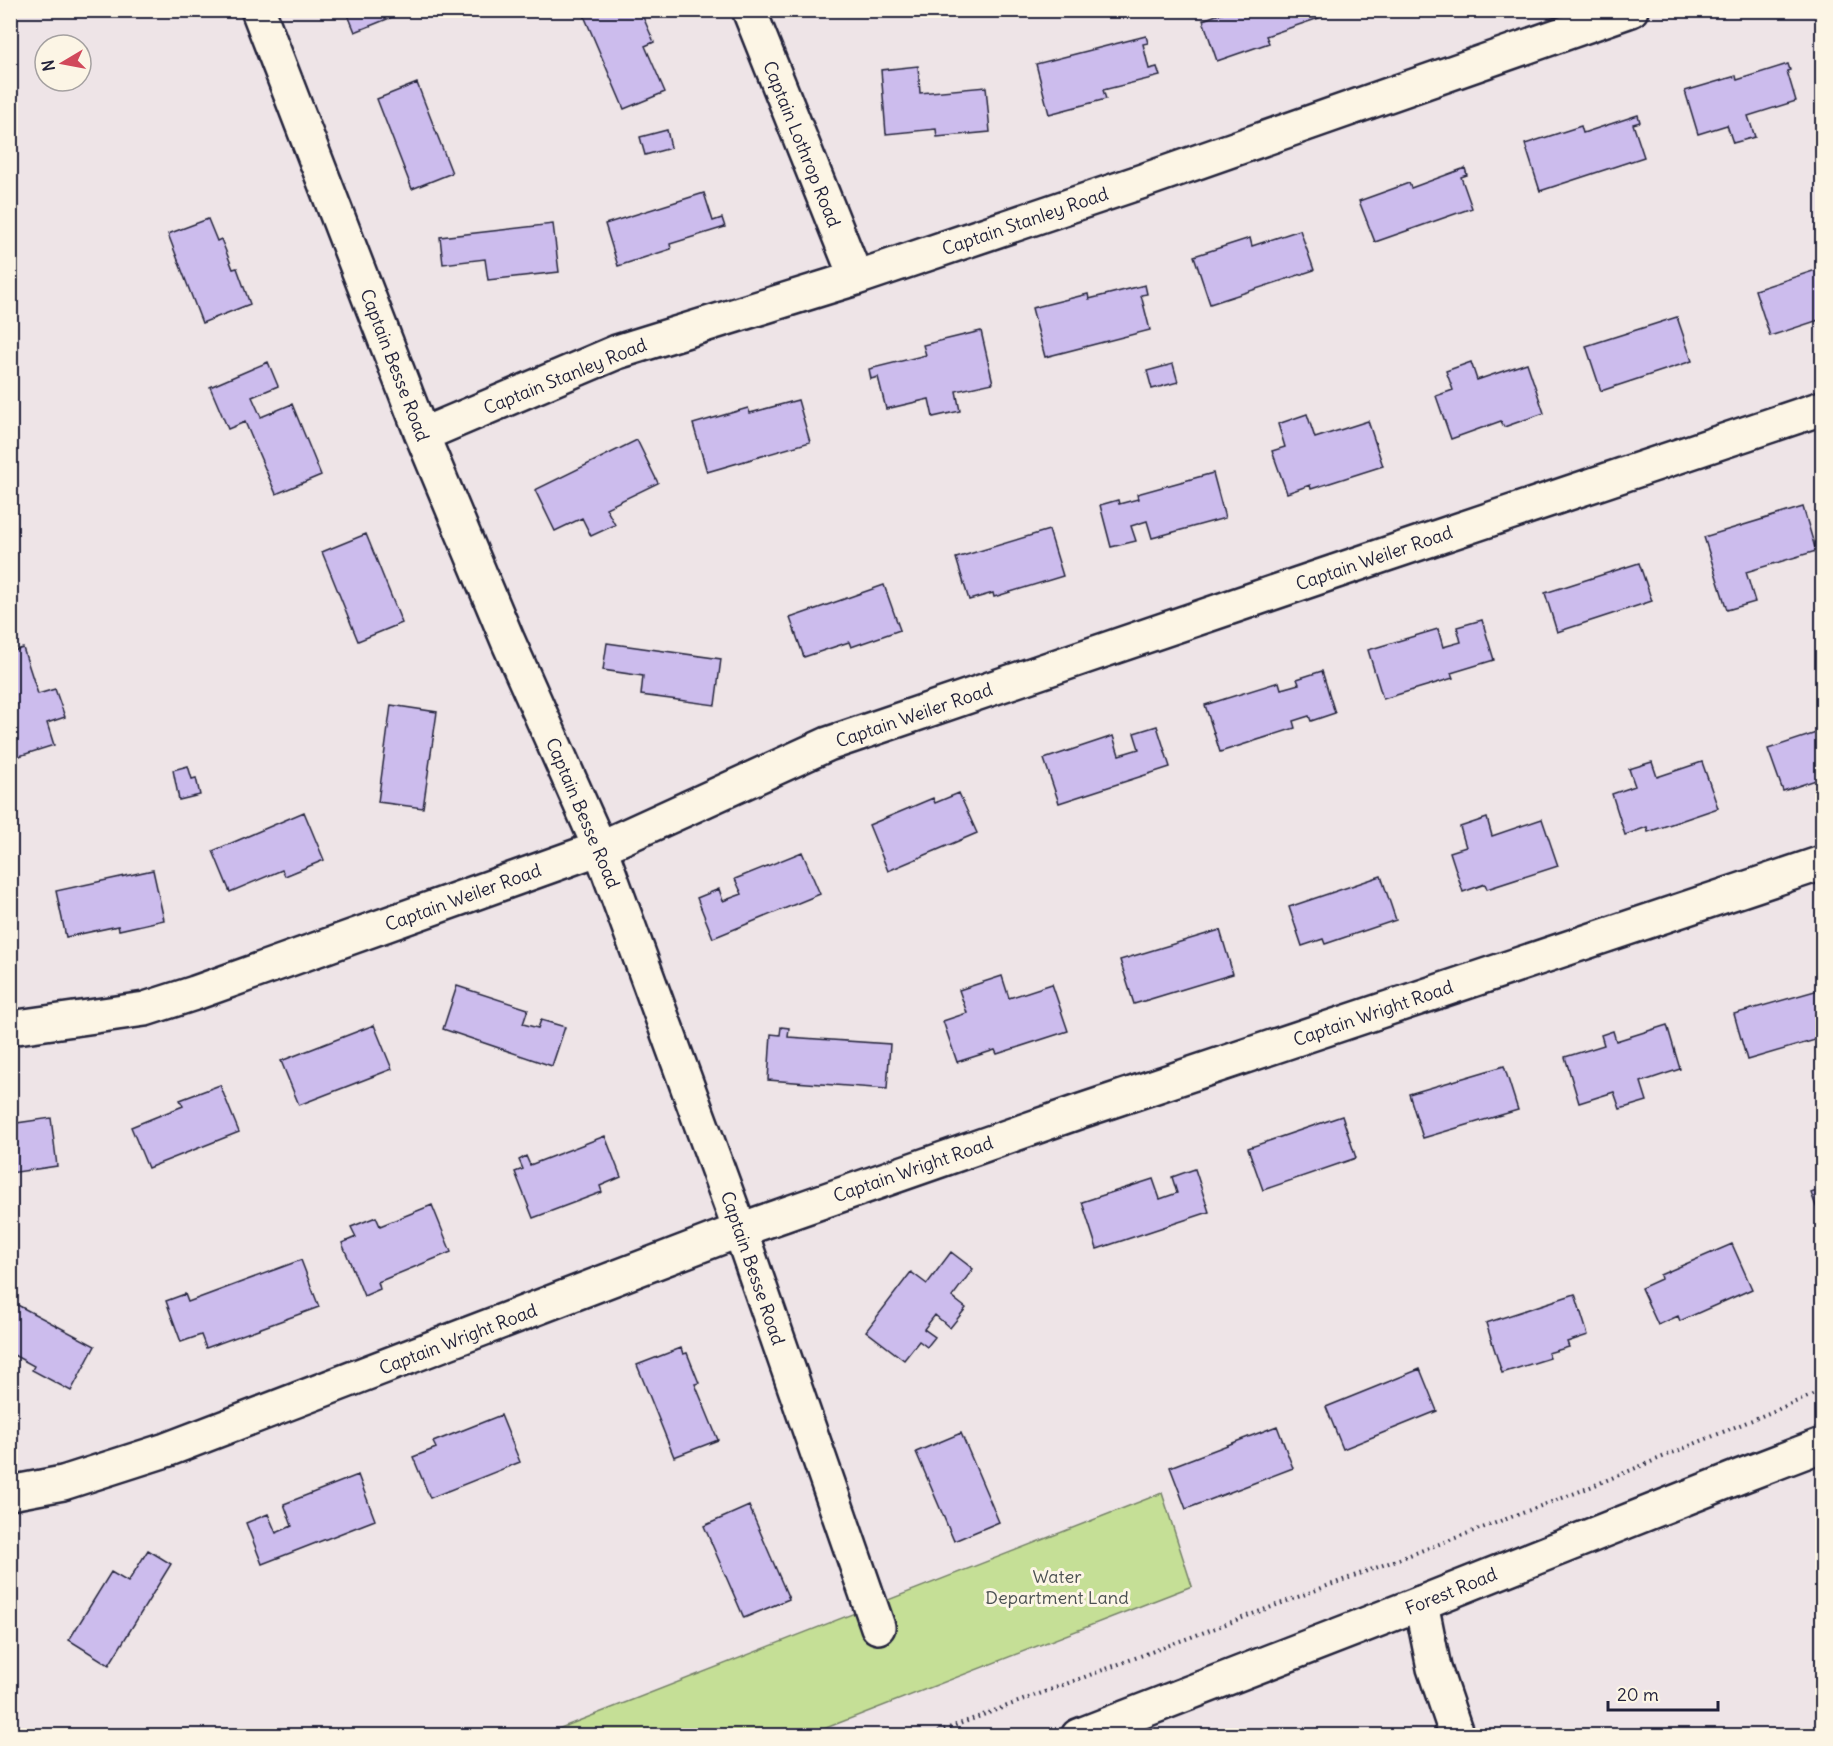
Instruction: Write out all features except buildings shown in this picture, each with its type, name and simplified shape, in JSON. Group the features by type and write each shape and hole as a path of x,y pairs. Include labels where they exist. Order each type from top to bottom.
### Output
{"street":[{"name":"Captain Besse Road","path":"258,10 422,435 508,641 600,848 740,1230 878,1627"},
{"name":"Captain Lothrop Road","path":"749,10 856,278"},
{"name":"Captain Stanley Road","path":"422,435 617,352 856,278 1140,182 1631,10"},
{"name":"Captain Weiler Road","path":"10,1028 145,1009 195,993 600,848 828,744 1822,408"},
{"name":"Captain Wright Road","path":"10,1493 63,1483 166,1450 740,1230 1078,1112 1822,863"},
{"name":"Forest Road","path":"1078,1736 1822,1445"},
{"path":"1421,1603 1434,1668 1457,1736"}],"path":[{"path":"927,1736 1578,1492 1822,1391"}],"green space":[{"name":"Water Department Land","path":"1162,1493 1192,1586 808,1735 540,1736"}]}
